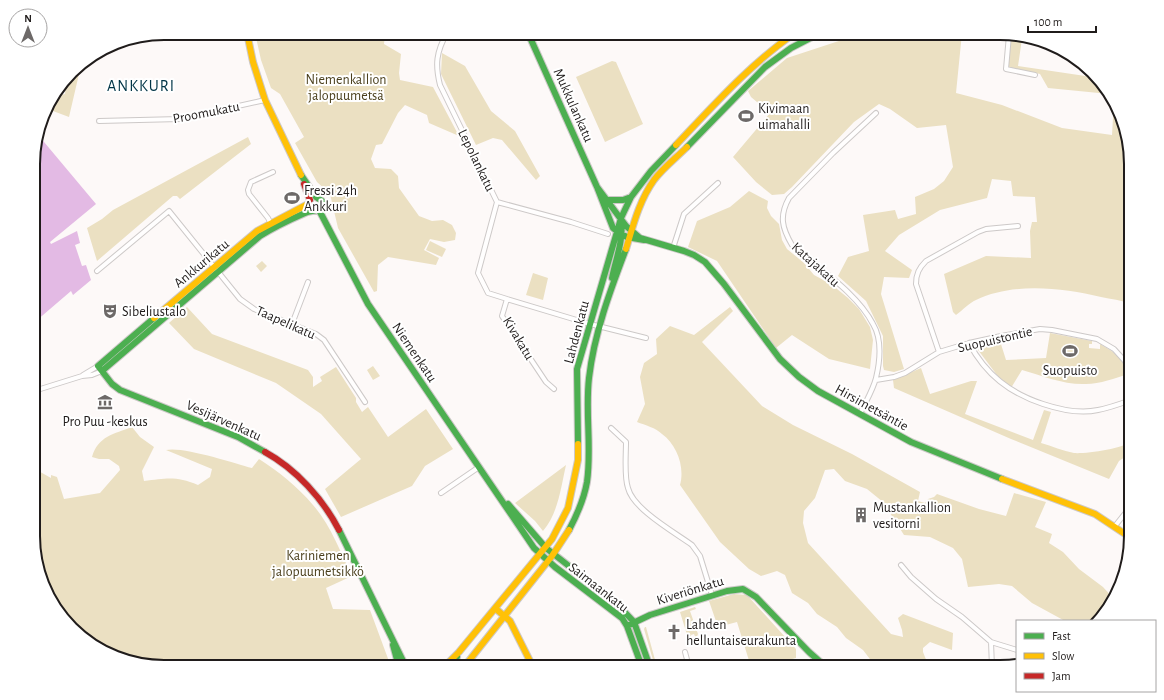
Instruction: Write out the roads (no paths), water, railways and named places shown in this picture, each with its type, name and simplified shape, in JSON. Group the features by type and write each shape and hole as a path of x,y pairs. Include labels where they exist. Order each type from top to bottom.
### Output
{"street":[{"path":"248,40 253,62 265,100 302,177 316,197 321,199 323,203 319,210 312,210 309,207 302,177"},
{"name":"Lepolankatu","path":"443,40 437,63 437,74 440,85 497,202 571,222 608,234"},
{"name":"Mukkulankatu","path":"531,40 597,187 603,206 613,228 625,233"},
{"path":"625,233 621,218 631,197 651,171 719,100 759,61 785,40"},
{"name":"Lahdenkatu","path":"451,660 496,609 546,548 568,508 576,477 578,460 577,369 590,324 625,233 648,188 679,154 765,67 776,57 804,40"},
{"path":"1009,41 1006,69 1034,75"},
{"name":"Proomukatu","path":"99,121 180,119 265,100"},
{"name":"Katajakatu","path":"860,414 876,380 879,352 878,338 873,324 863,308 851,296 792,245 787,236 782,216 784,207 793,193 876,113"},
{"path":"272,226 249,194 248,190 251,182 273,172"},
{"path":"673,248 684,214 718,184"},
{"name":"Mukkulankatu","path":"597,187 621,218"},
{"path":"309,202 312,197 316,197"},
{"path":"607,200 622,200 631,197"},
{"name":"Ankkurikatu","path":"272,226 309,202"},
{"name":"Kivakatu","path":"497,202 478,274 488,293 507,299 502,316 546,382 554,389"},
{"name":"Ankkurikatu","path":"100,368 159,313 216,270 257,232 312,210"},
{"name":"Niemenkatu","path":"319,210 368,304 540,555"},
{"name":"Taapelikatu","path":"97,271 169,211 240,299 254,309 316,334 324,340 364,402"},
{"path":"939,352 916,284 916,276 920,266 926,261 978,232 986,229 1018,226"},
{"name":"Lahdenkatu","path":"470,660 548,561 570,529 577,514 589,468 587,415 591,366 610,291 614,267 625,233"},
{"name":"Hirsimetsäntie","path":"625,233 694,255 705,262 724,284 758,332 780,359 798,377 818,391 911,442 996,477 1095,514 1124,533"},
{"path":"292,324 308,282"},
{"path":"507,299 590,324 646,338"},
{"name":"Suopuistontie","path":"876,380 894,377 905,373 939,352 970,343 1031,330 1052,330 1097,339 1105,342 1124,360"},
{"path":"970,343 976,355 1000,382 1013,392 1029,400 1067,411 1086,412 1124,402"},
{"path":"40,389 82,376 100,368"},
{"name":"Vesijärvenkatu","path":"100,368 112,384 120,390 238,437 270,455 293,472 333,519 393,642 397,660"},
{"path":"611,428 626,442 627,487 631,497 638,506 692,545 700,556 712,595"},
{"path":"441,493 479,467"},
{"name":"Niemenkatu","path":"501,500 507,503 553,554"},
{"path":"1115,526 1124,515"},
{"name":"Saimaankatu","path":"553,554 616,603 634,622 648,660"},
{"name":"Saimaankatu","path":"540,555 622,618 627,626 639,660"},
{"path":"902,565 911,577 936,599 962,617 991,642 1016,650"},
{"name":"Kiveriönkatu","path":"627,626 650,615 712,595 736,589 743,589 756,597 818,660"},
{"path":"496,609 510,621 530,660"},
{"name":"Vesijärvenkatu","path":"393,642 403,660"},
{"path":"991,642 992,660"},
{"path":"455,660 459,652"},
{"path":"685,652 687,660"}],"place":[{"name":"Kivimaan uimahalli","path":"746,116"},
{"name":"Fressi 24h Ankkuri","path":"292,198"},
{"name":"Sibeliustalo","path":"110,311"},
{"name":"Suopuisto","path":"1070,351"},
{"name":"Pro Puu -keskus","path":"105,402"},
{"name":"Mustankallion vesitorni","path":"861,515"},
{"name":"Lahden helluntaiseurakunta","path":"674,632"}],"district":[{"name":"ANKKURI","path":"141,85"}],"park label":[{"name":"Niemenkallion jalopuumetsä","path":"346,88"},
{"name":"Kariniemen jalopuumetsikkö","path":"318,564"}]}
